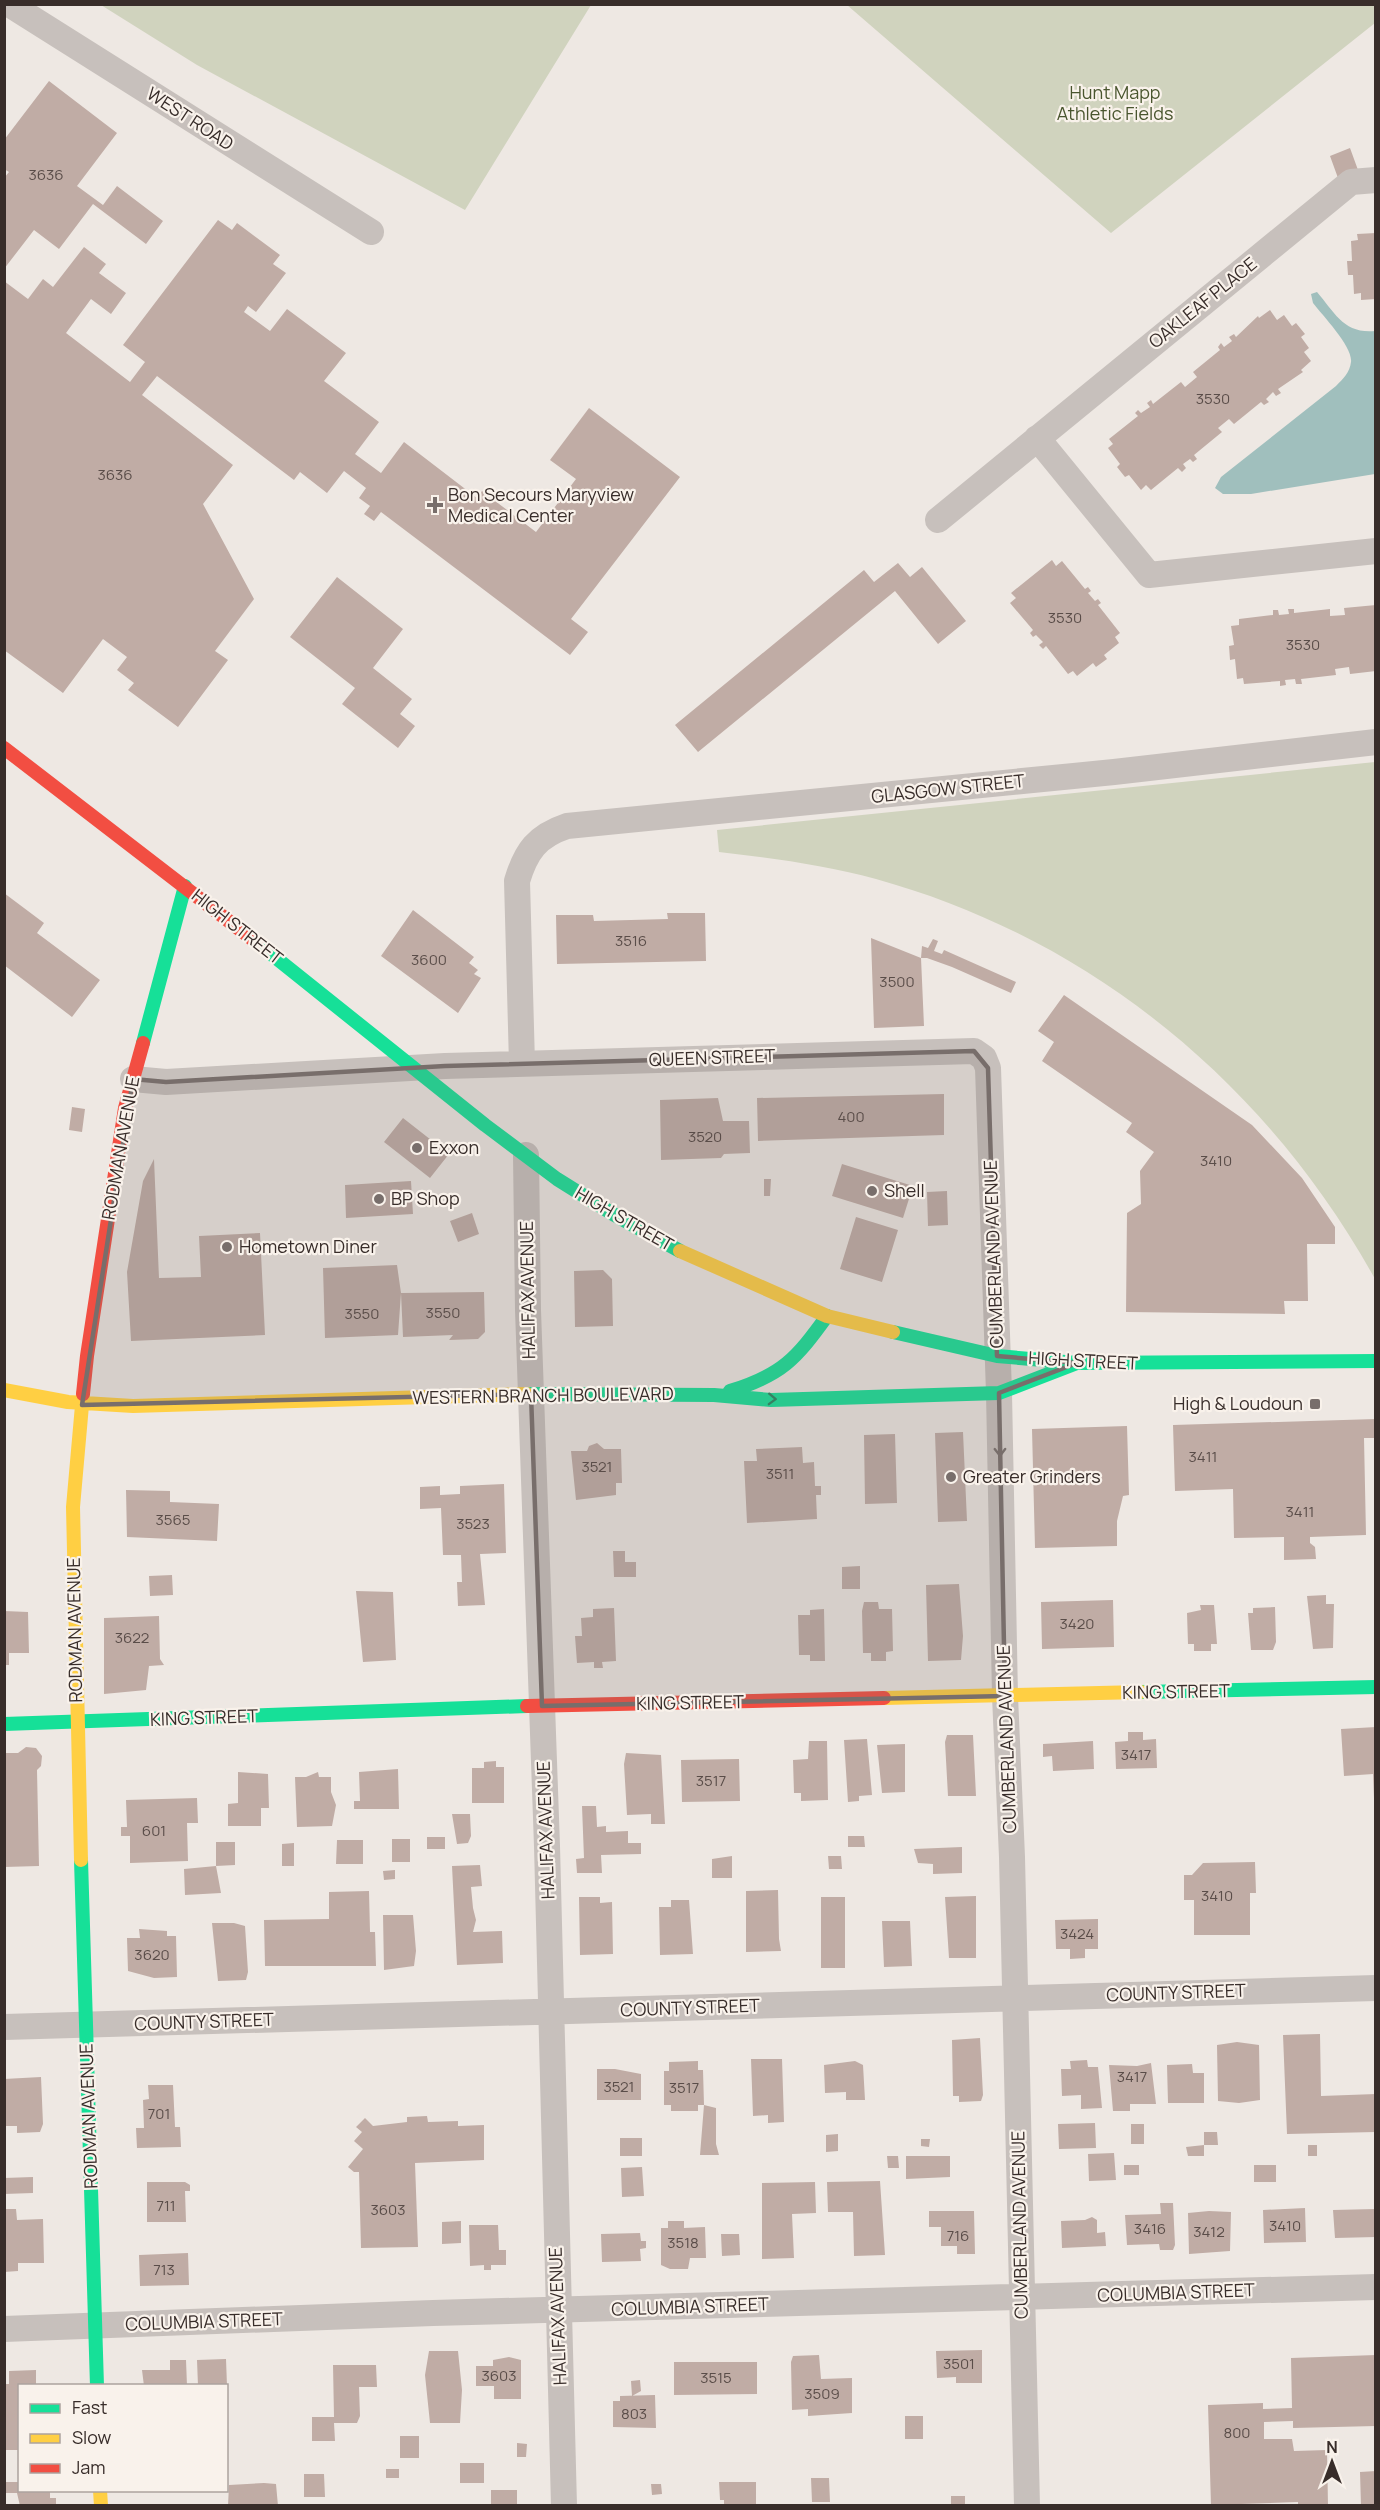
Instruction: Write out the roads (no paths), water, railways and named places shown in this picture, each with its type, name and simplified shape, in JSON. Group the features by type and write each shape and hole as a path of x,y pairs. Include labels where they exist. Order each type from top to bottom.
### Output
{"street":[{"name":"WEST ROAD","path":"9,4 371,232"},
{"name":"OAKLEAF PLACE","path":"938,520 1352,182 1376,180"},
{"path":"1037,438 1149,575 1376,550"},
{"name":"GLASGOW STREET","path":"522,1064 516,881 530,851 549,832 567,826 1114,772 1376,742"},
{"name":"HIGH STREET","path":"4,748 185,885 485,1125 557,1179 613,1214 680,1251 827,1316 997,1356 1077,1363 1141,1364 1376,1361"},
{"name":"RODMAN AVENUE","path":"97,2384 77,1722 73,1507 87,1356 125,1108 185,885"},
{"name":"CUMBERLAND AVENUE","path":"902,1053 974,1051 984,1058 988,1068 999,1393 1027,2505"},
{"name":"QUEEN STREET","path":"133,1079 166,1082 416,1068 902,1053"},
{"name":"HALIFAX AVENUE","path":"526,1155 564,2505"},
{"path":"714,1395 762,1382 780,1372 798,1356 827,1316"},
{"name":"WESTERN BRANCH BOULEVARD","path":"4,1390 36,1398 82,1405 133,1406 531,1394 714,1395 771,1400 999,1393 1077,1363"},
{"name":"KING STREET","path":"4,1724 542,1707 1376,1687"},
{"name":"COUNTY STREET","path":"4,2027 1376,1988"},
{"name":"COLUMBIA STREET","path":"4,2329 1376,2287"}],"water":[{"path":"1317,292 1348,326 1364,331 1375,331 1375,474 1251,494 1223,494 1215,488 1221,477 1336,386 1349,369 1351,362 1347,348 1313,303 1311,294"}],"place":[{"name":"Bon Secours Maryview Medical Center","path":"435,505"},
{"name":"Exxon","path":"417,1148"},
{"name":"Shell","path":"872,1191"},
{"name":"BP Shop","path":"379,1199"},
{"name":"Hometown Diner","path":"227,1247"},
{"name":"High & Loudoun","path":"1315,1404"},
{"name":"Greater Grinders","path":"951,1477"}],"park label":[{"name":"Hunt Mapp Athletic Fields","path":"1115,103"}]}
